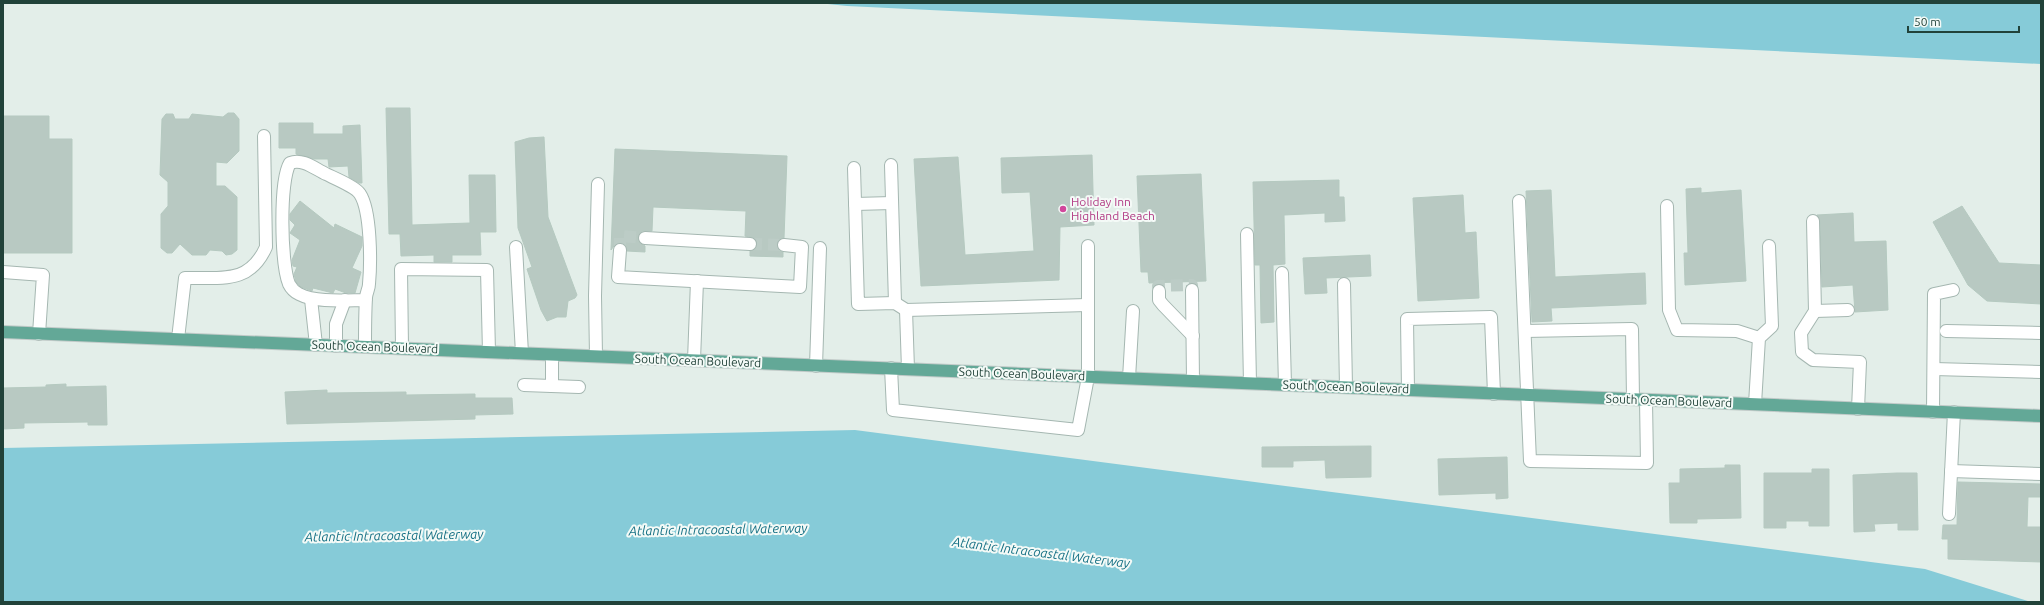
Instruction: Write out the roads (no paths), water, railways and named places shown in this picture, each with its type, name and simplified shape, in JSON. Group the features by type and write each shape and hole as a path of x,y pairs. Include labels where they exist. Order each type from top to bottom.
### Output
{"main road":[{"name":"South Ocean Boulevard","path":"3,332 2041,416"}],"lane":[{"path":"178,339 185,278 240,276 251,270 266,247 264,136"},
{"path":"365,347 366,300 370,272 367,215 359,192 301,162 290,163 287,168 282,196 286,271 289,284 294,290 311,299 366,300"},
{"path":"890,165 895,304"},
{"path":"854,168 858,304 895,304 906,310 1088,305"},
{"path":"596,356 595,296 598,184"},
{"path":"1519,201 1530,461 1647,464 1646,400"},
{"path":"855,204 892,203"},
{"path":"1667,206 1669,310 1677,330 1737,331 1759,338"},
{"path":"1813,221 1815,311 1801,333 1802,352 1813,360 1860,362 1858,408"},
{"path":"1247,234 1250,383"},
{"path":"646,238 750,244"},
{"path":"620,250 618,277 800,287 802,247 784,245"},
{"path":"892,368 893,410 1078,430 1088,377 1088,246"},
{"path":"1755,404 1759,338 1772,326 1769,246"},
{"path":"516,247 522,353"},
{"path":"816,366 820,248"},
{"path":"402,348 401,269 487,270 489,352"},
{"path":"3,272 43,275 40,334"},
{"path":"1282,273 1285,385"},
{"path":"694,360 697,281"},
{"path":"1344,284 1346,387"},
{"path":"1192,290 1193,381"},
{"path":"1933,412 1934,294 1952,290"},
{"path":"1159,291 1159,300 1193,336"},
{"path":"311,299 316,345"},
{"path":"336,346 336,324 345,300"},
{"path":"906,310 908,369"},
{"path":"1815,311 1848,310"},
{"path":"1129,378 1133,311"},
{"path":"1408,390 1407,319 1491,317 1494,394"},
{"path":"1525,331 1632,329 1633,399"},
{"path":"1946,331 2041,333"},
{"path":"552,355 552,386"},
{"path":"1934,369 2041,372"},
{"path":"524,385 579,386"},
{"path":"1949,514 1954,412"},
{"path":"1951,471 2041,474"}],"water":[{"path":"818,3 2041,3 2041,64 847,6"},
{"name":"Atlantic Intracoastal Waterway","path":"855,430 1925,569 2031,602 3,602 3,448"}],"tunnel":[{"path":"620,250 620,236 645,238"},
{"path":"750,244 784,245"},
{"path":"1159,291 1158,286 1192,285 1192,290"}],"place":[{"name":"Holiday Inn Highland Beach","path":"1063,209"}]}
